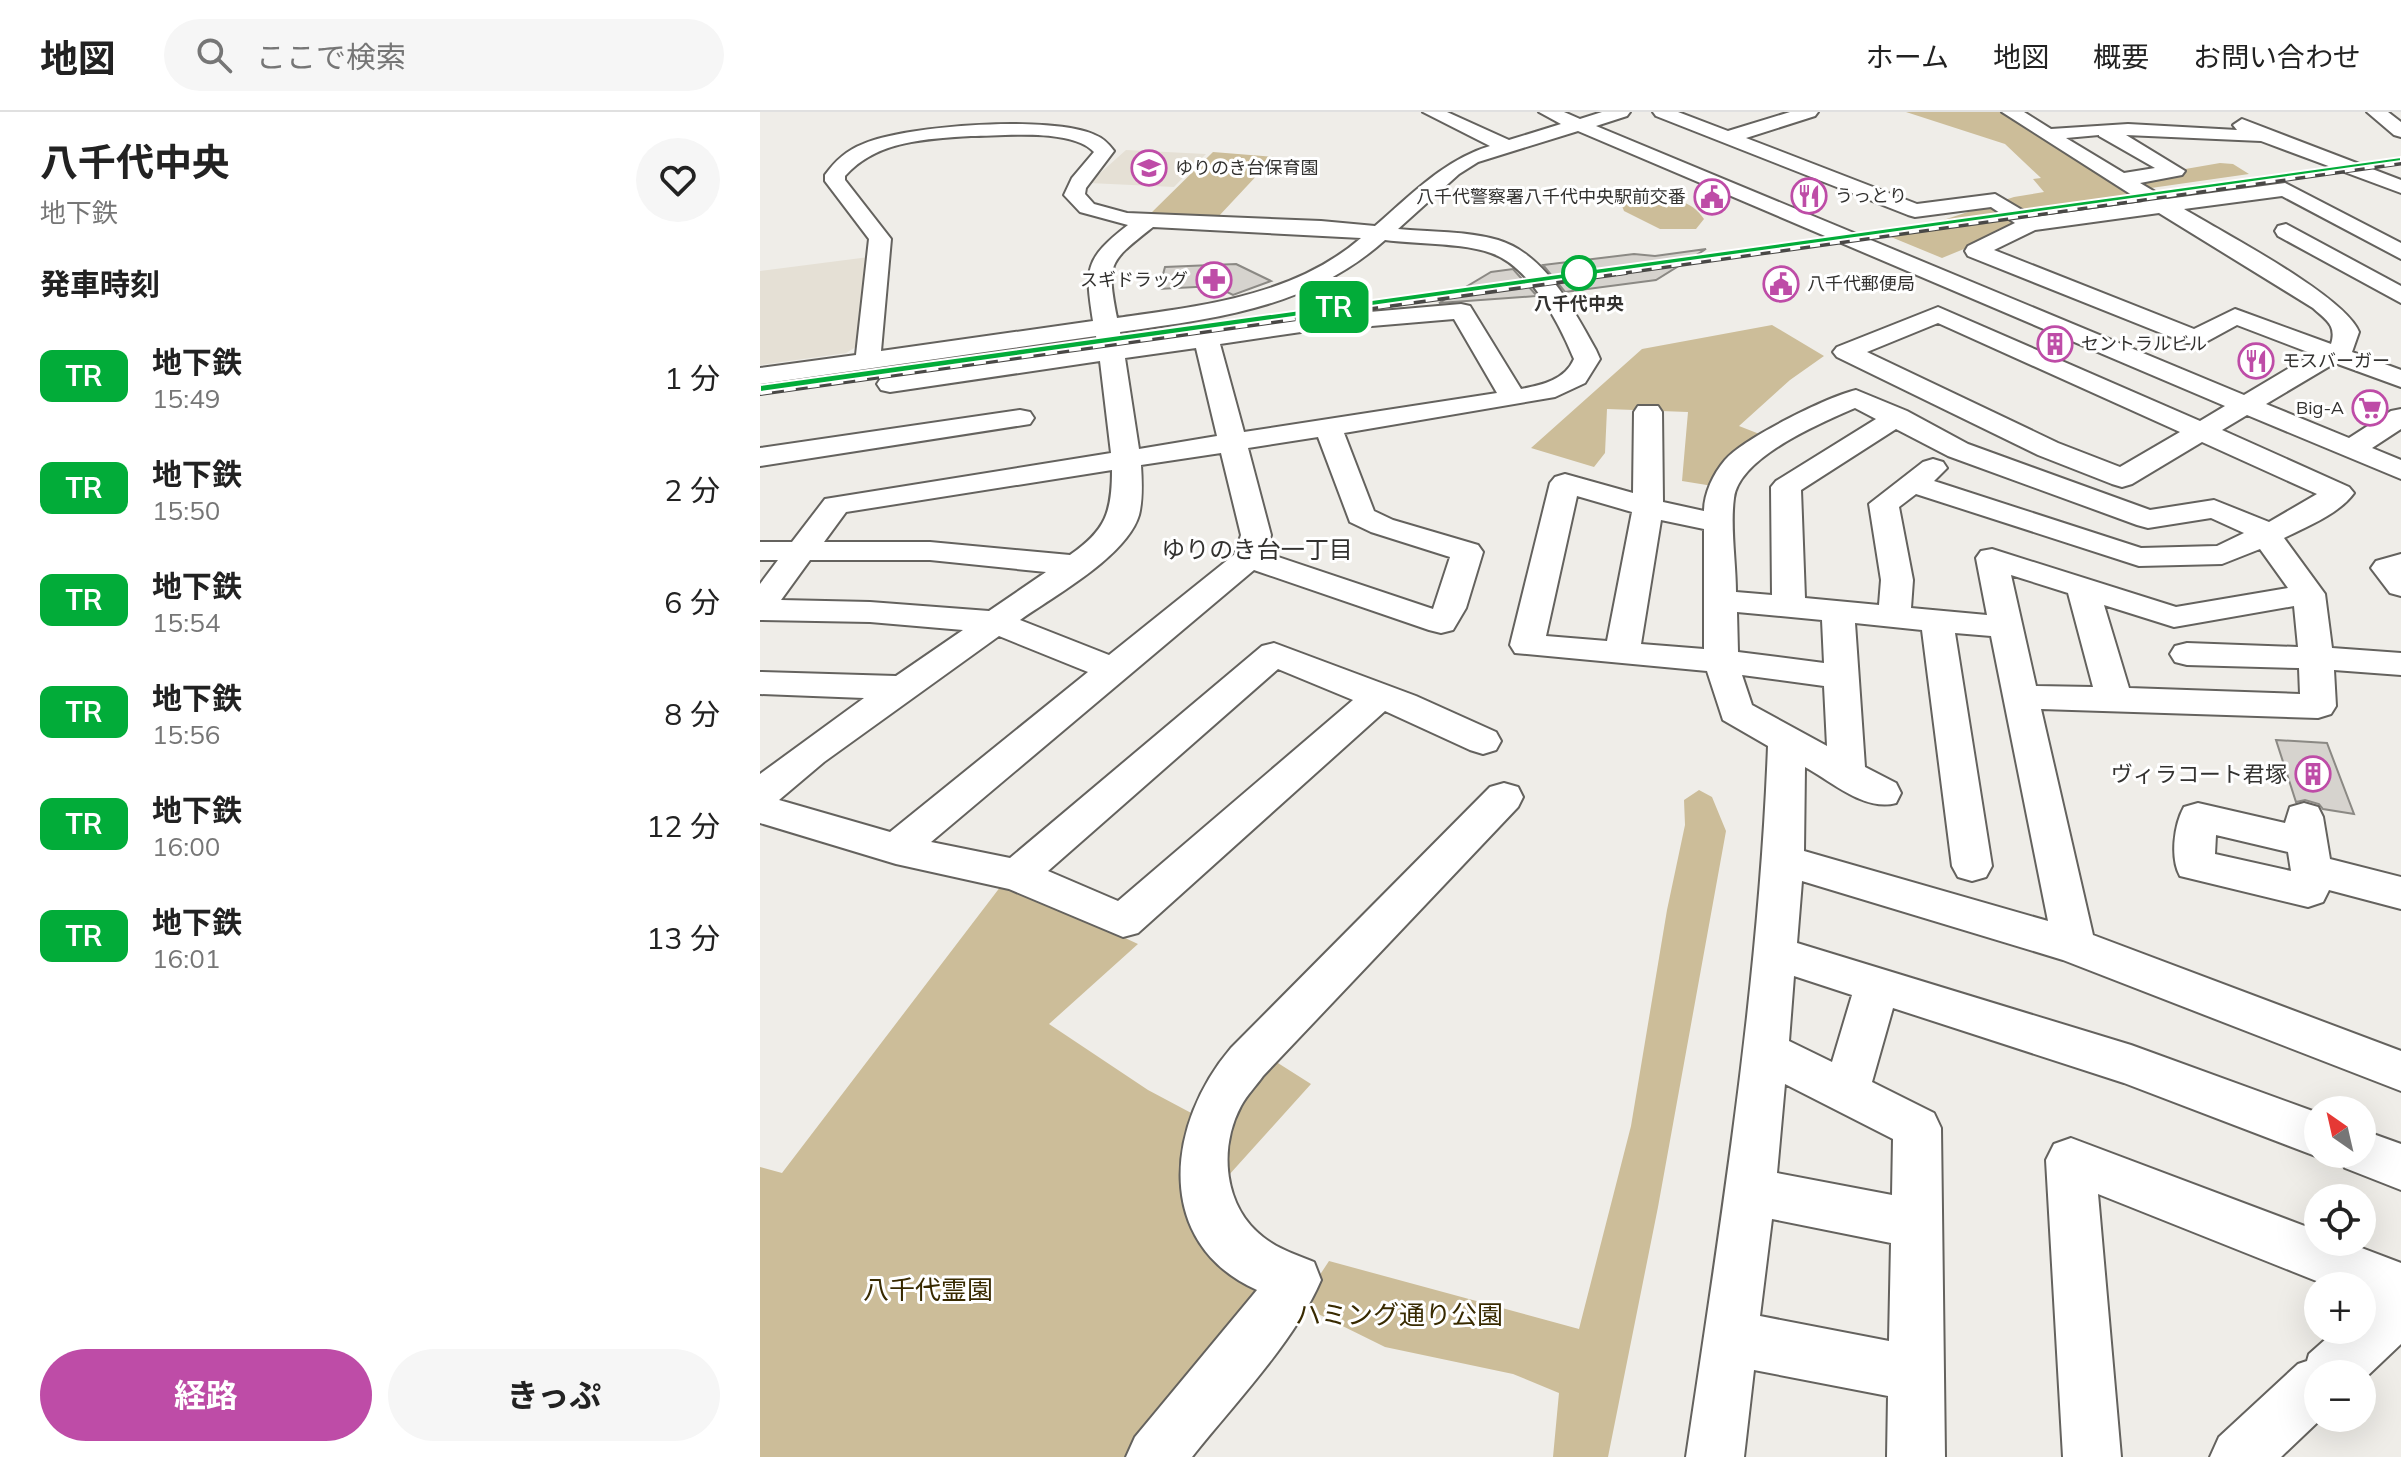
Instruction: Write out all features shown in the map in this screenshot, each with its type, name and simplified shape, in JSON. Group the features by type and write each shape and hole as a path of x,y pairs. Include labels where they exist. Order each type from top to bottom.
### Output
{"street":[{"path":"1432,112 1504,145"},
{"path":"1548,112 2401,470"},
{"path":"866,387 1018,366 1301,286 1348,261 1452,170 1471,158 1504,145 1621,112"},
{"path":"1662,112 1915,211 1995,200 2030,224"},
{"path":"1727,138 1809,112"},
{"path":"1912,483 2139,557 2222,555 2303,517 2339,493 2200,431 1938,314 1846,352 2048,449 2122,478 2200,431 2244,404 2342,348 2347,332 2335,314 2011,112"},
{"path":"2376,112 2401,131"},
{"path":"2228,117 2264,135 2401,187"},
{"path":"2047,135 2081,128 2178,132 2214,137 2264,135"},
{"path":"2101,129 2175,171 2118,180"},
{"path":"760,608 836,505 1513,398 1551,390 1569,382 1585,365 1584,352 1523,261 1499,248 1321,227 1147,221 1102,214 1079,202 1075,189 1102,158 1104,151 1097,143 1080,136 960,130 911,137 862,152 840,167 835,181 880,239 868,360"},
{"path":"2219,241 2286,231 2335,217 2384,187 2401,199"},
{"path":"2401,252 2285,189 2030,224 1976,251 2195,338 2235,316 2401,379"},
{"path":"760,795 811,753 1091,555 1123,517 1129,490 1127,458 1099,266 1104,257 1147,221"},
{"path":"2286,231 2401,296"},
{"path":"2369,235 2401,231"},
{"path":"760,376 868,360 1108,340 1206,339 1301,325 1461,311 1513,398"},
{"path":"896,849 1249,558 1256,535 1206,339"},
{"path":"1018,366 1022,475"},
{"path":"1882,793 1736,712 1721,661 1719,496 1736,464 1799,423 1856,398 1958,450 2148,519 2214,509 2266,534 2309,594 2318,706 2023,697"},
{"path":"1622,653 1648,507 1648,412"},
{"path":"1731,473 1786,487 1897,417"},
{"path":"760,457 1020,418"},
{"path":"2351,449 2401,418"},
{"path":"1249,558 1441,623 1467,552 1382,526 1361,516 1328,427"},
{"path":"1894,617 1897,580 1884,504 1958,450"},
{"path":"2032,477 1985,533 2023,697 2074,946"},
{"path":"1720,521 1690,519 1565,483 1527,645 1721,661 1842,677"},
{"path":"1786,487 1789,608"},
{"path":"760,551 930,551 1076,565"},
{"path":"1992,558 2174,617 2309,594"},
{"path":"2401,563 2387,568 2401,586"},
{"path":"2083,588 2114,699"},
{"path":"1720,600 1838,614 2006,627"},
{"path":"760,608 870,612 994,622 1112,669"},
{"path":"1838,614 1847,774"},
{"path":"2174,617 2206,702"},
{"path":"1937,621 1972,866"},
{"path":"1017,875 1274,654 1403,704 1483,741"},
{"path":"2187,654 2401,664"},
{"path":"761,684 902,688"},
{"path":"760,809 896,849 1017,875 1123,921 1379,697"},
{"path":"1715,1457 1750,1191 1775,953 1784,860 1787,741"},
{"path":"1155,1457 1278,1306 1295,1280 1239,1251 1213,1220 1202,1181 1206,1133 1224,1092 1247,1062 1504,797"},
{"path":"2304,817 2311,870 2401,893"},
{"path":"1784,860 2074,946 2401,1071"},
{"path":"1775,953 2131,1065 2304,1130"},
{"path":"1846,1092 1877,985"},
{"path":"1765,1051 1917,1128 1916,1457"},
{"path":"2376,1157 2401,1167"},
{"path":"2092,1457 2071,1160 2401,1289"},
{"path":"1750,1191 1917,1224"},
{"path":"2344,1360 2401,1307"},
{"path":"1731,1338 1916,1374"},
{"path":"2239,1457 2304,1397"}],"shaded area":[{"path":"1126,150 1206,154 1174,187 1089,183"},
{"path":"869,257 859,345 846,353 760,365 760,271"}],"green space":[{"path":"1906,112 2004,112 2122,180 2220,163 2233,164 2249,174 2137,190 2155,205 2037,219 1942,258 1891,237 2014,197 2044,192 2033,179 2041,178 2005,144"},
{"path":"1213,152 1274,157 1218,217 1148,216"},
{"path":"1638,197 1683,202 1704,219 1696,229 1660,229 1624,211 1622,206"},
{"path":"1772,325 1824,356 1790,380 1739,426 1762,435 1713,486 1682,481 1688,412 1607,409 1605,453 1594,467 1531,448 1642,349"},
{"name":"ハミング通り公園","path":"1699,790 1712,797 1726,831 1658,1207 1608,1457 1553,1457 1559,1393 1513,1374 1385,1347 1300,1305 1329,1261 1579,1329 1631,1126 1667,910 1685,825 1684,800"},
{"name":"八千代霊園","path":"1004,882 1138,944 1049,1024 1148,1090 1195,1115 1184,1184 1189,1217 1196,1232 1213,1252 1269,1288 1142,1457 760,1457 760,1167 782,1173"},
{"path":"1267,1056 1311,1084 1219,1186 1222,1142"}],"building":[{"path":"1706,249 1656,280 1565,292 1543,265 1634,254 1655,256"},
{"name":"スギドラッグ","path":"1236,264 1271,281 1233,295 1215,286 1159,289 1165,267"},
{"path":"1513,269 1537,296 1439,303 1491,272"},
{"name":"ヴィラコート君塚","path":"2276,740 2327,743 2354,814 2323,809 2319,804 2305,800 2296,802"}],"railway":[{"path":"1612,274 2401,163"},
{"path":"760,393 1626,272"}],"metro line":[{"name":"TR","path":"760,388 2401,159"}],"place":[{"name":"ゆりのき台保育園","path":"1149,168"},
{"name":"うっとり","path":"1809,196"},
{"name":"八千代警察署八千代中央駅前交番","path":"1712,197"},
{"name":"八千代中央","path":"1579,273"},
{"name":"スギドラッグ","path":"1214,280"},
{"name":"八千代郵便局","path":"1781,284"},
{"name":"セントラルビル","path":"2055,344"},
{"name":"モスバーガー","path":"2256,361"},
{"name":"Big-A","path":"2370,408"},
{"name":"ヴィラコート君塚","path":"2313,774"}],"district":[{"name":"ゆりのき台一丁目","path":"1257,550"}]}
